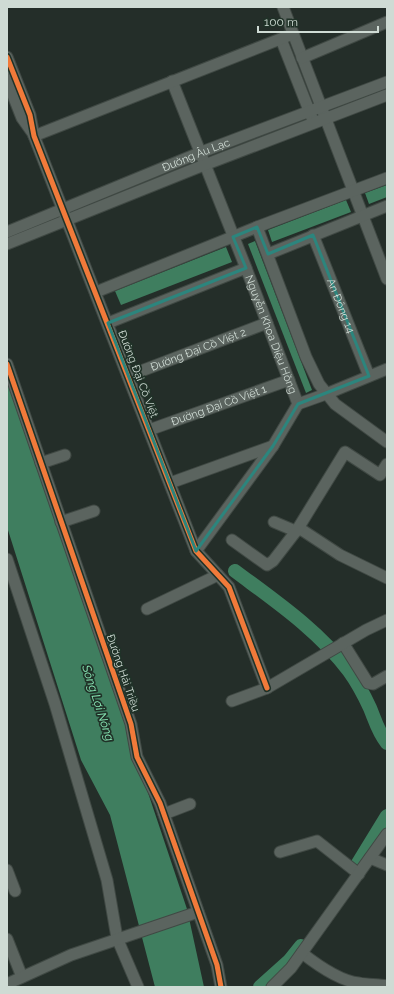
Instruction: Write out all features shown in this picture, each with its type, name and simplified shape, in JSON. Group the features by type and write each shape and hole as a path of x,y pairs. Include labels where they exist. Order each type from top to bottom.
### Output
{"street":[{"path":"285,7 293,34 362,215 383,261 387,280"},
{"path":"302,58 387,22"},
{"path":"34,136 293,34"},
{"path":"281,39 314,123"},
{"name":"Đường Đại Cồ Việt","path":"7,57 30,114 34,136 196,550 229,587 267,688"},
{"name":"Đường Đại Cồ Việt","path":"7,80 22,118 34,136"},
{"name":"Nguyễn Khoa Diệu Hồng","path":"172,81 298,404 273,446 196,550"},
{"name":"Đường Âu Lạc","path":"7,232 62,208 199,153 387,82"},
{"name":"Đường Âu Lạc","path":"7,244 205,165 387,95"},
{"path":"96,292 257,227 387,178"},
{"path":"268,254 387,206"},
{"path":"257,227 306,357 319,384 335,404 387,442"},
{"name":"An Đông 14","path":"313,235 369,376"},
{"path":"108,323 246,268"},
{"name":"Đường Đại Cồ Việt 2","path":"128,376 267,323"},
{"name":"Đường Hải Triều","path":"7,364 131,724 137,757 164,814 194,913 217,965 221,987"},
{"path":"298,404 387,369"},
{"name":"Đường Đại Cồ Việt 1","path":"149,430 288,380"},
{"path":"170,483 273,446"},
{"path":"232,540 267,566 273,561 297,530 346,452 380,475 387,464"},
{"path":"41,463 66,455"},
{"path":"61,522 94,511"},
{"path":"274,522 297,530 302,530 340,555 387,578"},
{"path":"7,559 56,704 105,872 121,937 138,987"},
{"path":"147,609 218,575"},
{"path":"232,701 267,688 340,645 387,620"},
{"path":"340,645 368,683 373,684 387,676"},
{"path":"164,814 190,804"},
{"path":"272,987 291,968 387,834"},
{"path":"280,852 317,841 358,874"},
{"path":"370,858 387,865"},
{"path":"7,870 15,891"},
{"path":"9,985 22,977 71,955 194,913"},
{"path":"7,939 22,977"},
{"path":"302,952 323,970 358,985 370,983 387,986"}],"highlighted area":[{"path":"257,227 268,254 313,235 369,376 298,404 273,446 196,551 108,323 246,268 233,237"}],"water":[{"path":"387,185 387,197 369,204 365,193"},
{"path":"346,200 351,212 272,242 268,230"},
{"path":"255,241 312,390 306,393 248,244"},
{"path":"226,247 232,262 121,305 115,291"},
{"name":"Sông Lợi Nông","path":"7,372 187,909 204,987 155,987 110,815 81,760 7,527"}],"waterway":[{"path":"235,571 310,629 337,656 358,684 379,730 387,743"},
{"path":"357,865 387,816"},
{"path":"260,987 289,961 301,946"}],"cycle path":[{"path":"7,57 30,115 34,136 196,551 229,587 267,688"},
{"path":"7,364 131,724 137,757 160,803 217,965 221,987"}]}
